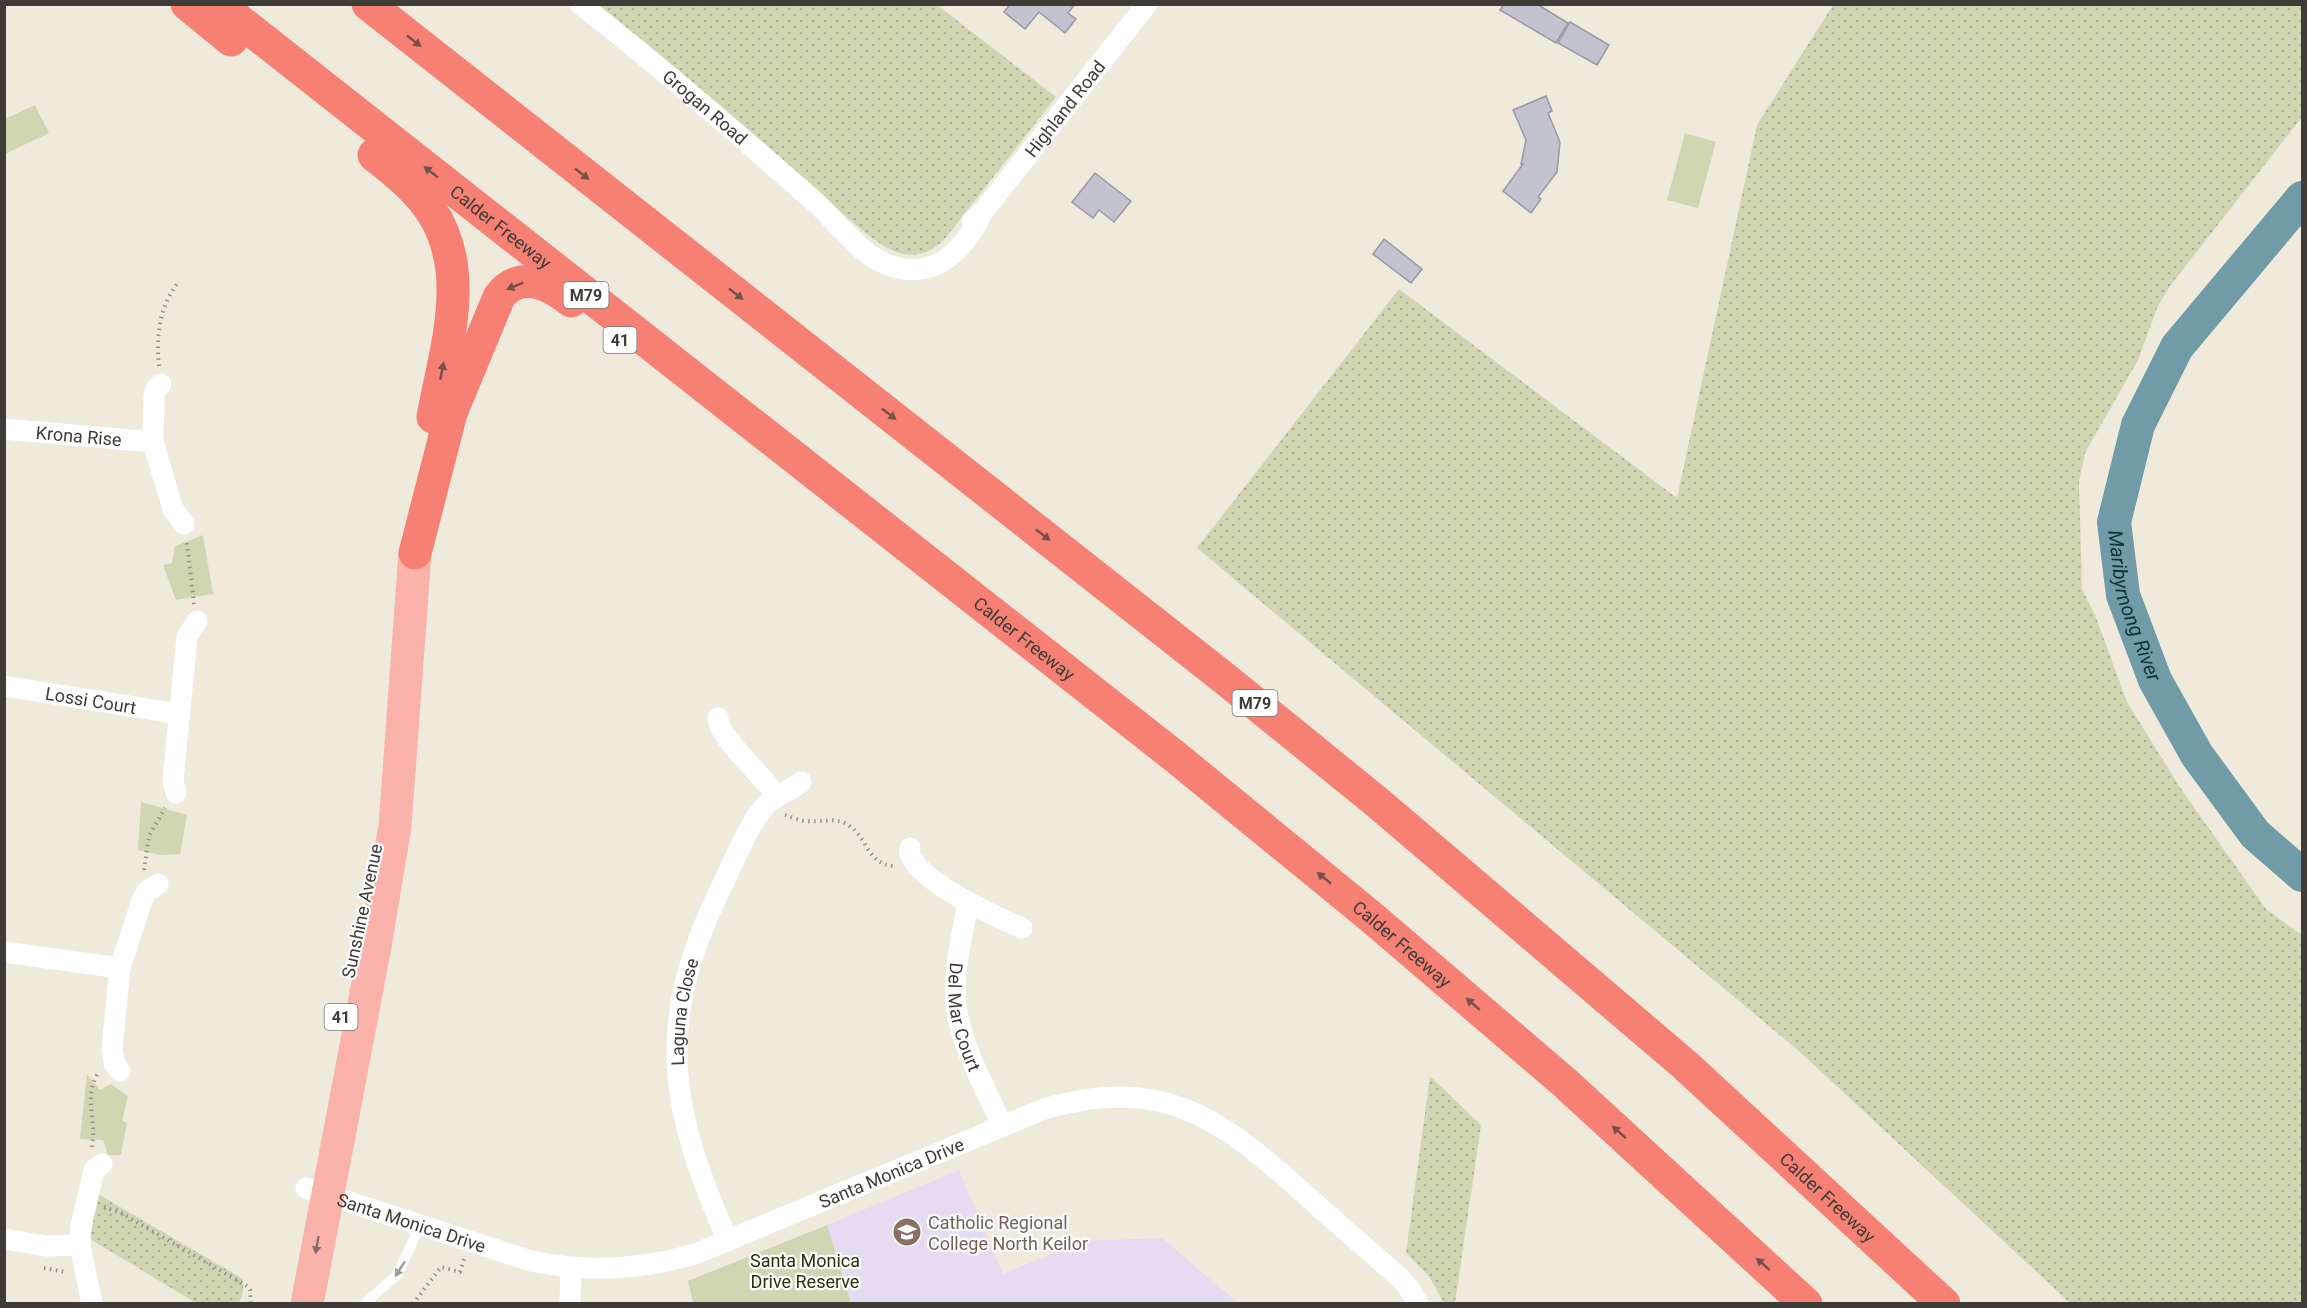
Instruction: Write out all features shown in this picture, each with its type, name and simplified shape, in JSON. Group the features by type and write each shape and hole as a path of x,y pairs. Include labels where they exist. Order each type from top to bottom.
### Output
{"highway":[{"name":"41","path":"187,4 398,174 416,192 439,223 453,268 453,299 427,454 415,553"},
{"name":"Calder Freeway","path":"218,4 954,586 1178,759 1370,916 1564,1082 1806,1304"},
{"name":"Calder Freeway","path":"368,4 1216,671 1351,781 1685,1065 1944,1304"},
{"name":"41","path":"415,553 452,413 482,334 503,291 514,284 530,281 546,284 562,294 873,540 915,568 954,586"}],"main road":[{"name":"Sunshine Avenue","path":"285,1304 316,1191 375,946 395,826 404,732 415,553"},
{"name":"Sunshine Avenue","path":"307,1304 316,1191"}],"street":[{"name":"Grogan Road","path":"580,4 703,104 828,213 856,243 875,258 896,267 917,265"},
{"name":"Highland Road","path":"917,265 934,266 949,258 973,232 982,213 1147,4"},
{"path":"161,384 156,389 154,397 153,442 173,509 184,524"},
{"name":"Krona Rise","path":"4,429 153,442"},
{"path":"176,793 173,780 187,637 197,621"},
{"name":"Lossi Court","path":"4,686 179,714"},
{"path":"718,718 720,731 760,773 777,797"},
{"name":"Laguna Close","path":"728,1240 698,1167 681,1107 677,1076 680,1010 692,955 702,928 755,821 763,808 801,782"},
{"path":"910,853 917,867 968,903 1022,928"},
{"path":"117,1067 112,1049 120,968 153,887"},
{"name":"Del Mar Court","path":"968,903 957,972 956,1002 969,1052 1002,1125"},
{"path":"4,952 120,968"},
{"name":"Santa Monica Drive","path":"316,1191 531,1261 571,1269 613,1269 665,1263 728,1240 1044,1109 1089,1098 1133,1098 1186,1109 1233,1133 1252,1147 1398,1276 1418,1304"},
{"path":"92,1304 80,1245 86,1203 98,1167"},
{"path":"4,1239 46,1246 80,1245"},
{"path":"570,1304 571,1269"}],"lane":[{"path":"364,1304 398,1275 421,1224"}],"path":[{"path":"161,384 158,354 159,326 165,303 177,285"},
{"path":"184,524 197,621"},
{"path":"153,887 144,862 149,836 176,793"},
{"path":"777,797 780,810 786,816 808,822 835,819 848,825 859,835 871,856 879,862 898,866 910,853"},
{"path":"98,1167 89,1163 93,1138 90,1093 99,1072 117,1067"},
{"path":"86,1203 121,1213 247,1286 250,1290 251,1304"},
{"path":"413,1304 441,1267 460,1272 470,1241"}],"shaded area":[{"name":"Catholic Regional College North Keilor","path":"959,1170 1003,1274 1083,1241 1162,1238 1238,1303 851,1303 827,1225"}],"green space":[{"path":"598,5 937,5 1056,97 944,240 927,252 908,255 884,246 859,228 701,89"},
{"path":"1833,5 2302,5 2302,117 2170,286 2158,306 2138,360 2085,453 2079,482 2082,589 2095,615 2127,702 2179,786 2266,909 2302,935 2302,1303 2070,1303 1800,1052 1197,548 1399,289 1677,498 1757,125"},
{"path":"35,105 49,133 5,154 5,119"},
{"path":"1685,133 1716,142 1698,208 1667,200"},
{"path":"203,535 213,594 176,600 163,565 172,563 175,546"},
{"path":"141,802 187,815 180,854 159,855 138,850"},
{"path":"87,1074 100,1090 111,1084 128,1096 122,1121 127,1123 121,1155 108,1155 103,1140 80,1139"},
{"path":"1430,1076 1481,1125 1455,1303 1444,1303 1429,1276 1406,1253"},
{"path":"98,1194 243,1279 243,1293 239,1303 196,1303 90,1239"},
{"name":"Santa Monica Drive Reserve","path":"827,1225 851,1303 693,1303 688,1281"}],"building":[{"path":"1010,4 1075,4 1068,13 1076,19 1065,33 1039,12 1025,29 1004,12"},
{"path":"1504,4 1537,4 1568,23 1556,43 1500,10"},
{"path":"1570,22 1609,45 1597,65 1558,43"},
{"path":"1546,96 1552,111 1548,113 1560,142 1557,172 1538,197 1541,199 1531,213 1503,191 1523,164 1521,164 1526,140 1513,110"},
{"path":"1095,173 1131,201 1114,222 1099,210 1093,218 1072,202"},
{"path":"1384,239 1422,269 1411,283 1373,254"}],"waterway":[{"name":"Maribyrnong River","path":"2302,198 2177,347 2138,425 2114,522 2123,595 2155,680 2197,755 2255,834 2302,875"}],"place":[{"name":"Catholic Regional College North Keilor","path":"907,1232"}]}
